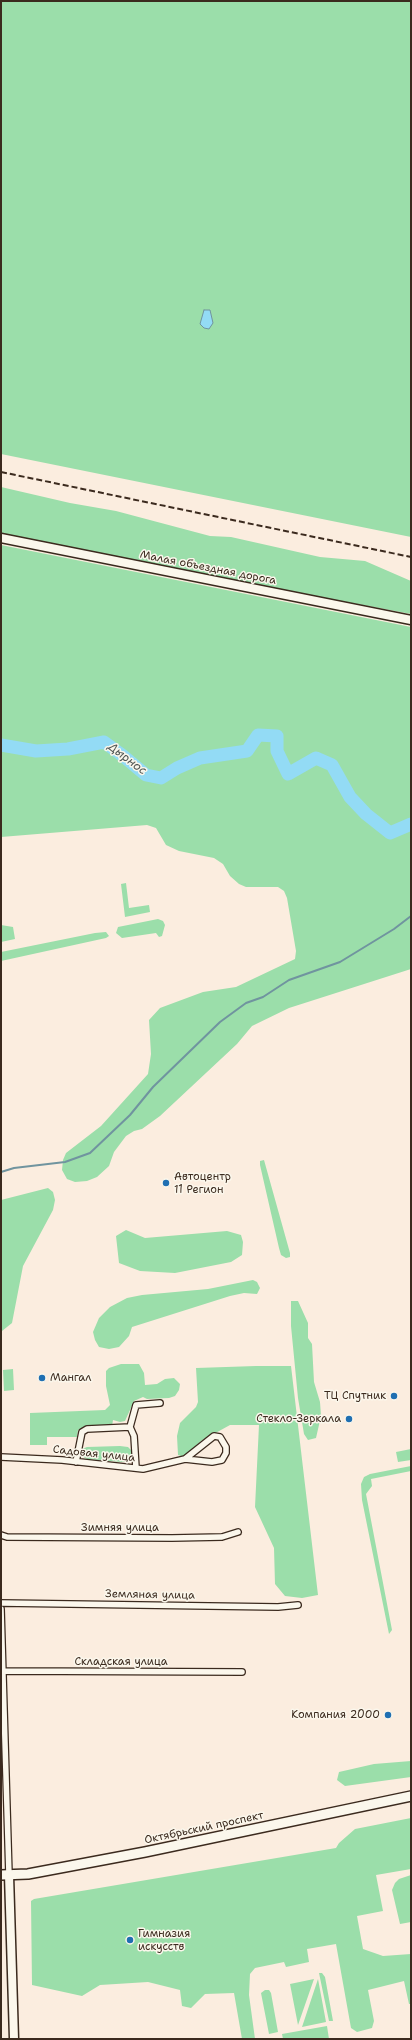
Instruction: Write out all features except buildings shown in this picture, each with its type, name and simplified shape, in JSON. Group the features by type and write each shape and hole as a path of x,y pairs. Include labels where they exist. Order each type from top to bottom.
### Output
{"main road":[{"name":"Октябрьский проспект","path":"5,1875 28,1874 145,1852 411,1796"}],"street":[{"name":"Малая объездная дорога","path":"1,538 411,620"},
{"path":"136,1468 134,1436 130,1427 136,1404 160,1403"},
{"path":"76,1462 82,1432 87,1430 130,1427"},
{"name":"Садовая улица","path":"1,1458 76,1462 143,1469 185,1459 212,1462 222,1460 226,1453 226,1447 220,1437 214,1436 185,1459"},
{"name":"Зимняя улица","path":"1,1535 7,1537 172,1538 222,1537 238,1532"},
{"name":"Земляная улица","path":"1,1603 278,1607 298,1605"},
{"path":"1,1608 5,1875 14,2039"},
{"name":"Складская улица","path":"2,1671 242,1672"}],"green space":[{"path":"1,1 411,1 411,537 1,454"},
{"path":"1,487 70,503 116,511 210,536 231,537 320,557 365,561 411,581 411,614 201,575 1,534"},
{"path":"1,545 411,627 411,969 289,1008 252,1026 237,1044 160,1116 142,1129 134,1131 126,1136 114,1152 109,1166 97,1177 87,1181 75,1182 67,1179 62,1170 63,1160 66,1153 101,1126 148,1074 151,1054 149,1020 160,1008 203,992 236,987 295,959 296,951 287,898 284,891 278,887 246,887 239,884 230,876 223,864 214,858 179,851 166,845 156,828 147,825 1,837"},
{"path":"126,883 129,908 149,905 150,912 125,917 121,884"},
{"path":"158,919 163,921 165,925 162,936 159,937 156,933 122,938 116,933 118,927"},
{"path":"1,925 13,927 15,939 1,942"},
{"path":"106,932 109,936 106,938 1,961 1,952"},
{"path":"264,1160 290,1253 290,1257 286,1258 281,1255 279,1248 260,1165 260,1161"},
{"path":"48,1188 53,1192 55,1200 53,1210 23,1266 12,1323 2,1331 1,1200"},
{"path":"126,1230 145,1238 227,1231 241,1235 243,1242 242,1255 231,1262 175,1273 140,1271 119,1263 116,1236"},
{"path":"253,1280 257,1282 260,1288 257,1294 244,1293 230,1296 132,1327 129,1336 119,1347 109,1349 99,1347 95,1340 93,1332 99,1318 110,1307 127,1298 142,1295 208,1289"},
{"path":"291,1301 298,1301 308,1323 308,1338 312,1344 314,1382 320,1402 321,1416 316,1438 308,1440 304,1434 298,1398 291,1326"},
{"path":"121,1364 139,1364 144,1373 145,1385 157,1384 165,1379 174,1378 180,1384 179,1390 175,1396 169,1398 147,1399 143,1397 134,1401 125,1421 120,1422 113,1420 112,1426 84,1427 78,1430 77,1437 47,1437 47,1445 30,1445 30,1413 105,1410 110,1405 106,1386 106,1371 109,1368"},
{"path":"291,1366 318,1595 302,1598 285,1596 275,1584 274,1548 255,1507 259,1425 230,1425 201,1441 184,1457 178,1455 177,1436 180,1423 196,1407 198,1402 196,1368"},
{"path":"13,1369 14,1390 4,1391 3,1370"},
{"path":"87,1447 128,1447 131,1450 132,1461 122,1462 87,1459 80,1455 82,1449"},
{"path":"411,1449 411,1460 398,1462 396,1452"},
{"path":"411,1466 411,1471 371,1479 372,1486 366,1494 392,1630 389,1634 362,1500 361,1484 364,1477 370,1474"},
{"path":"411,1761 411,1777 345,1786 337,1780 339,1772 374,1764"},
{"path":"411,1818 411,1869 376,1875 383,1911 357,1916 363,1949 383,1956 411,1954 411,2004 409,2004 404,1981 368,1990 374,2021 372,2028 357,2032 351,2028 336,1944 307,1949 309,1962 286,1967 284,1962 255,1968 250,1974 249,1995 255,2039 242,2039 234,1993 205,1994 191,2008 182,2006 180,1990 148,1982 100,1985 82,1996 32,1985 31,1901 34,1899 336,1848 339,1843 355,1829"},
{"path":"411,1875 411,1922 400,1924 392,1890 395,1883 399,1879"},
{"path":"319,1973 322,1973 325,1977 333,2021 329,2021"},
{"path":"314,1979 298,2025 290,1984"},
{"path":"318,1979 326,2022 302,2027"},
{"path":"265,1990 269,1990 271,1993 278,2032 269,2034 261,1993"},
{"path":"327,2026 329,2039 283,2039 282,2034"}],"water":[{"path":"204,310 210,310 213,323 209,329 204,328 200,324"}],"waterway":[{"name":"Дырнос","path":"1,745 36,751 68,749 104,742 146,775 161,778 177,768 200,758 247,751 258,735 277,736 277,751 288,774 316,758 332,765 350,797 366,814 390,833 411,824"},
{"path":"1,1172 14,1168 65,1162 90,1153 130,1115 153,1087 220,1022 246,1003 263,997 289,980 340,962 394,929 411,916"}],"railway":[{"path":"1,472 411,557"}],"place":[{"name":"Автоцентр 11 Регион","path":"166,1183"},
{"name":"Мангал","path":"42,1378"},
{"name":"ТЦ Спутник","path":"394,1396"},
{"name":"Стекло-Зеркала","path":"349,1419"},
{"name":"Компания 2000","path":"388,1715"},
{"name":"Гимназия искусств","path":"130,1940"}]}
